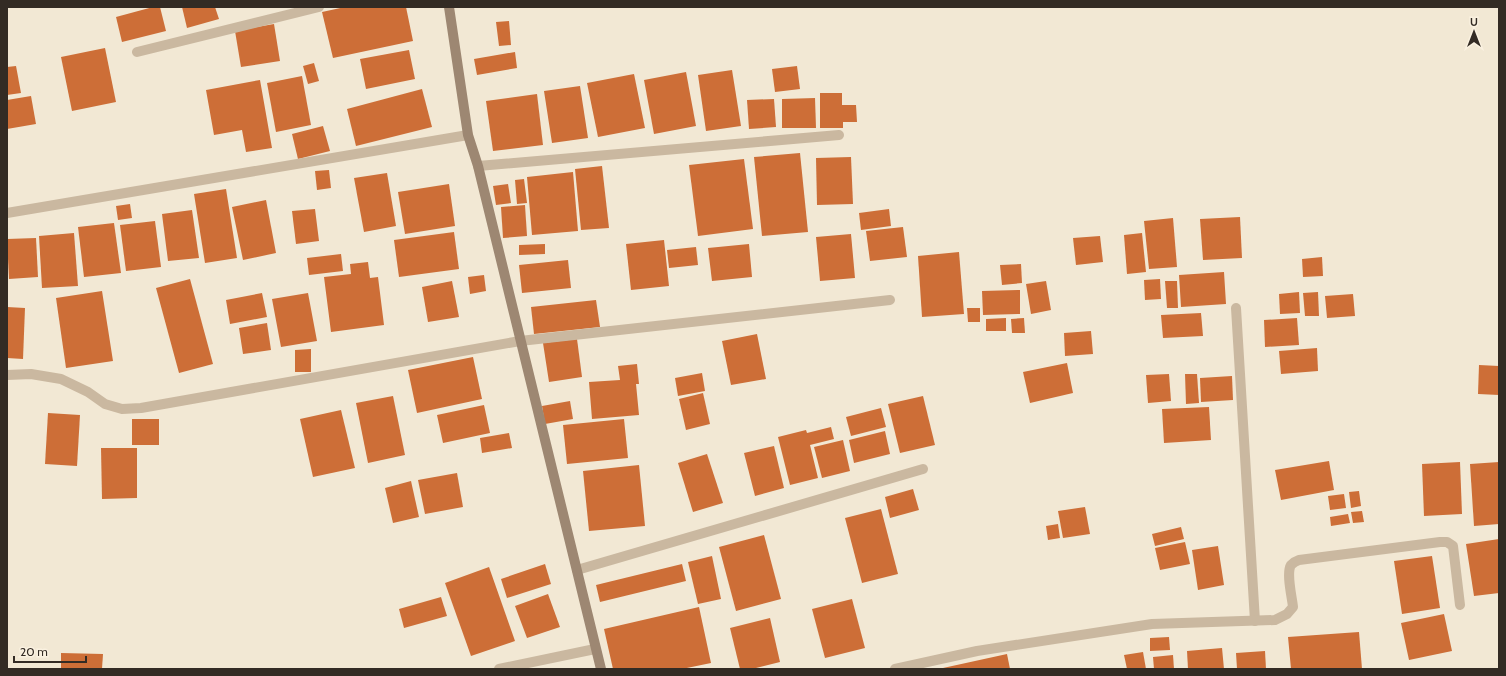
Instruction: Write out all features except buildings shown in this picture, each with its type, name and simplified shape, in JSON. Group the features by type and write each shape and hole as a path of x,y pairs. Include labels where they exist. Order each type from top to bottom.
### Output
{"street":[{"path":"137,52 319,7"},
{"path":"449,7 468,136 478,166 601,669"},
{"path":"7,213 468,136"},
{"path":"478,166 839,136"},
{"path":"7,375 31,374 61,379 88,392 105,404 122,409 141,408 520,341 890,300"},
{"path":"1236,308 1255,621"},
{"path":"577,570 923,469"},
{"path":"895,669 977,651 1152,624 1275,620 1287,614 1293,607 1289,573 1291,566 1299,560 1440,542 1447,542 1453,546 1460,604"},
{"path":"499,669 595,649"}]}
